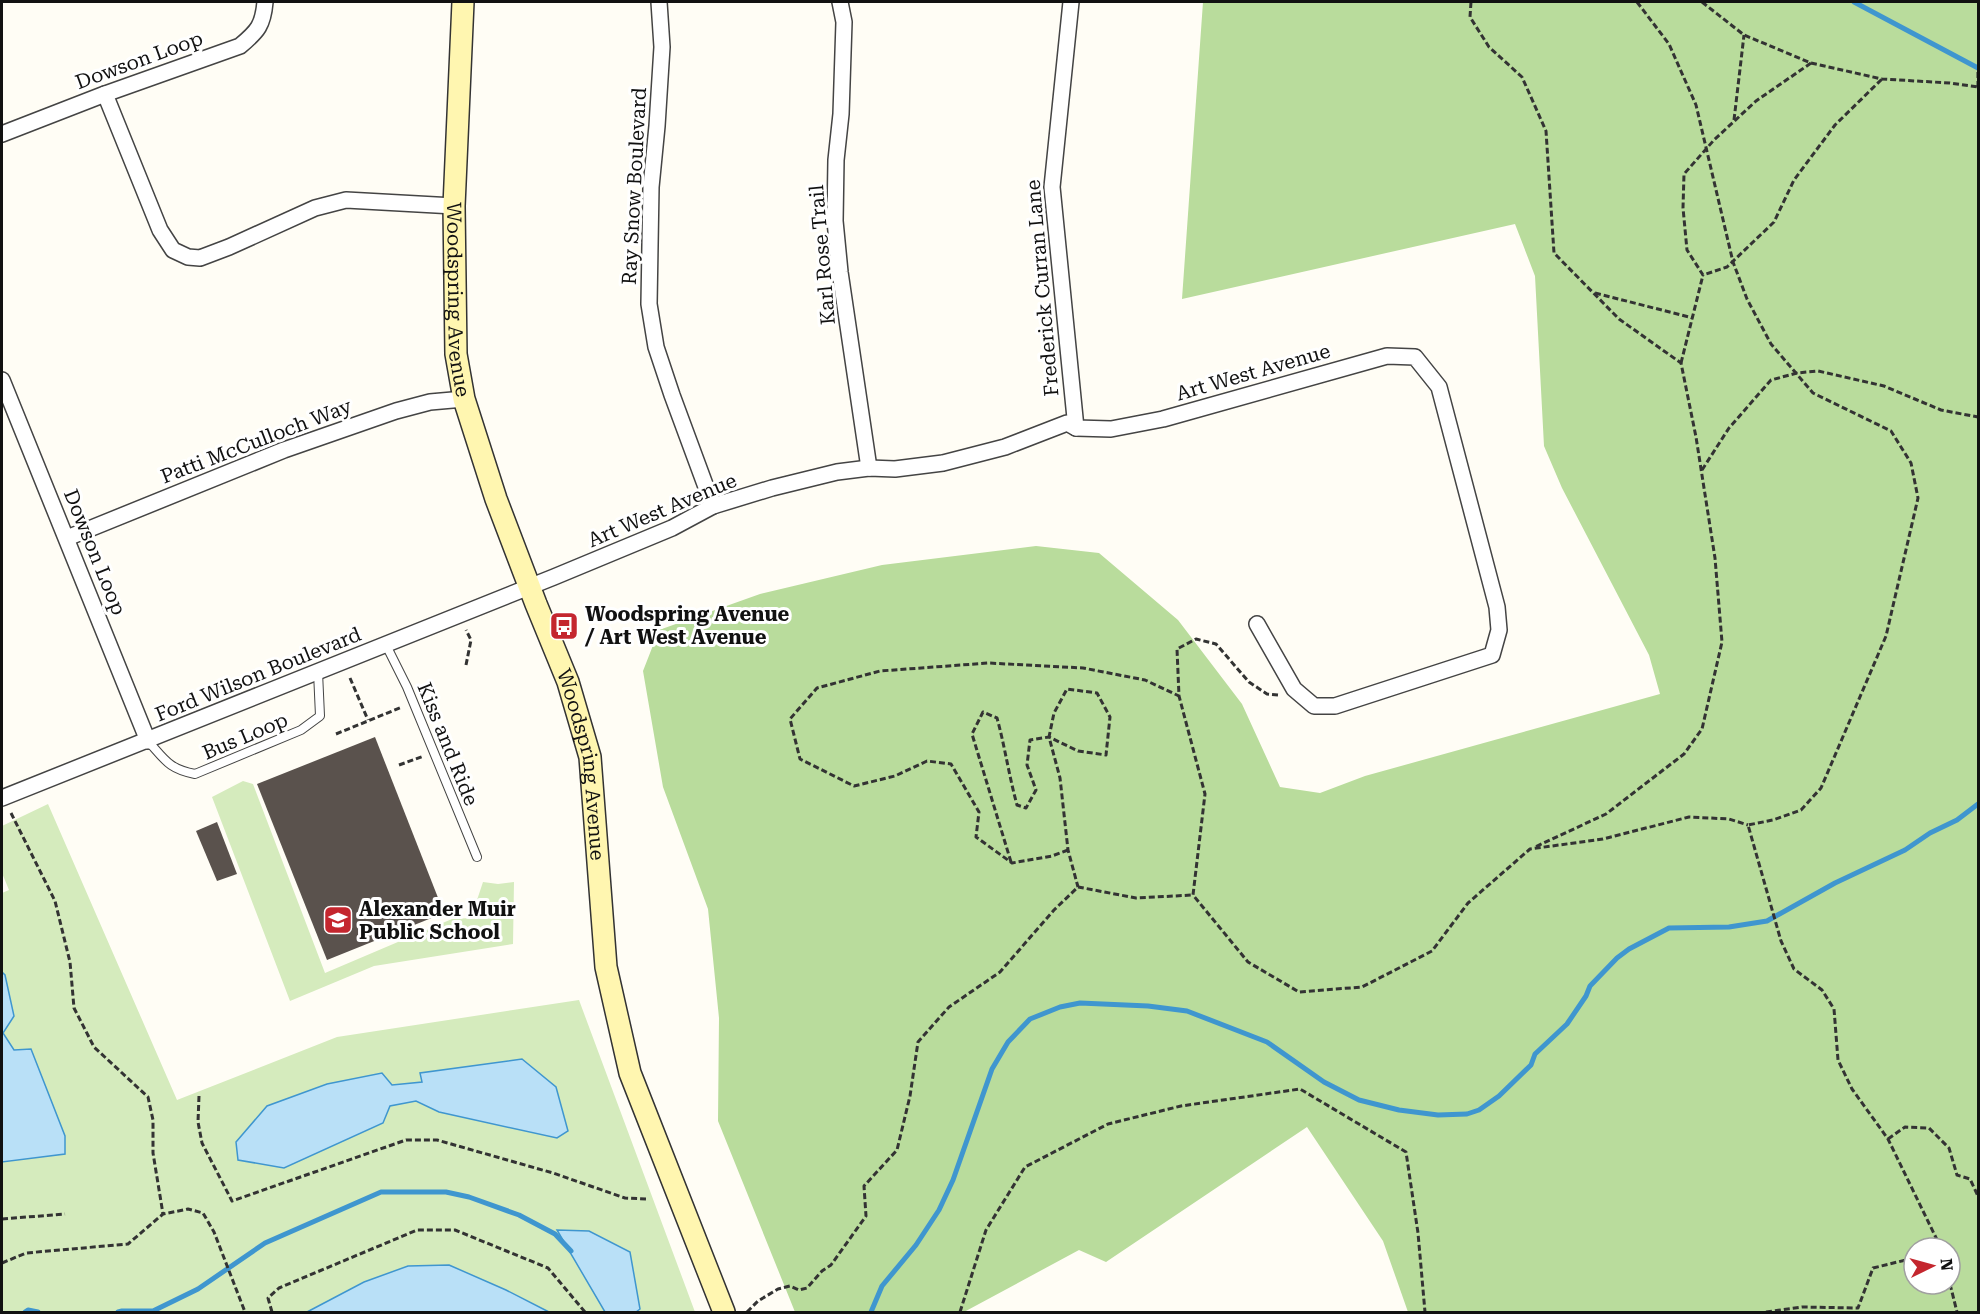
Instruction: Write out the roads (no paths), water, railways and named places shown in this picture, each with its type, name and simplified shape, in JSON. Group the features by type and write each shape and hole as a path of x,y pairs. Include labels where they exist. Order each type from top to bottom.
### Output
{"street":[{"name":"Dowson Loop","path":"2,134 240,46 256,32 264,17 264,2"},
{"name":"Woodspring Avenue","path":"463,2 454,206 456,354 464,399 496,499 568,682 590,757 606,968 630,1073 724,1312"},
{"name":"Ray Snow Boulevard","path":"659,2 662,47 651,187 649,304 656,347 713,506"},
{"name":"Karl Rose Trail","path":"840,2 844,22 835,221 868,468"},
{"name":"Frederick Curran Lane","path":"1071,2 1052,187 1076,428"},
{"path":"105,94 160,230 173,250 188,257 200,258 315,208 346,200 454,206"},
{"name":"Art West Avenue","path":"530,587 672,528 713,506 794,483 837,472 868,468 895,469 943,463 1005,447 1066,423 1076,428 1111,429 1163,419 1388,356 1415,357 1439,387 1497,607 1499,630 1492,655 1335,706 1314,706 1294,689 1257,624"},
{"name":"Dowson Loop","path":"2,380 148,741"},
{"name":"Patti McCulloch Way","path":"67,538 284,450 396,411 430,402 464,399"},
{"name":"Ford Wilson Boulevard","path":"2,798 530,587"}],"lane":[{"name":"Kiss and Ride","path":"386,645 403,677 477,857"},
{"name":"Bus Loop","path":"148,741 177,771 195,774 301,730 320,716 318,672"}],"water":[{"path":"2,972 5,975 14,1016 3,1033 14,1050 31,1049 65,1136 65,1154 2,1162"},
{"path":"522,1059 556,1087 568,1131 557,1138 439,1112 416,1101 390,1106 383,1123 284,1168 238,1160 236,1142 267,1106 327,1084 382,1073 392,1085 422,1082 420,1073"},
{"path":"557,1230 589,1231 630,1252 640,1309 636,1312 605,1312"},
{"path":"449,1265 549,1312 307,1312 364,1282 408,1266"}],"waterway":[{"path":"1854,2 1978,68"},
{"path":"871,1312 882,1286 916,1245 939,1210 953,1180 992,1069 1008,1042 1030,1019 1060,1007 1080,1003 1148,1006 1187,1011 1267,1042 1324,1082 1359,1100 1399,1110 1438,1115 1467,1114 1479,1110 1499,1096 1531,1065 1535,1054 1567,1024 1590,986 1629,949 1669,928 1729,927 1767,921 1835,883 1905,850 1930,833 1957,820 1978,804"},
{"path":"118,1312 153,1311 198,1289 265,1243 381,1192 446,1192 469,1197 519,1215 555,1234 571,1251"},
{"path":"25,1312 28,1310 38,1312"}],"place":[{"name":"Woodspring Avenue / Art West Avenue","path":"564,626"},
{"name":"Alexander Muir Public School","path":"338,920"}]}
